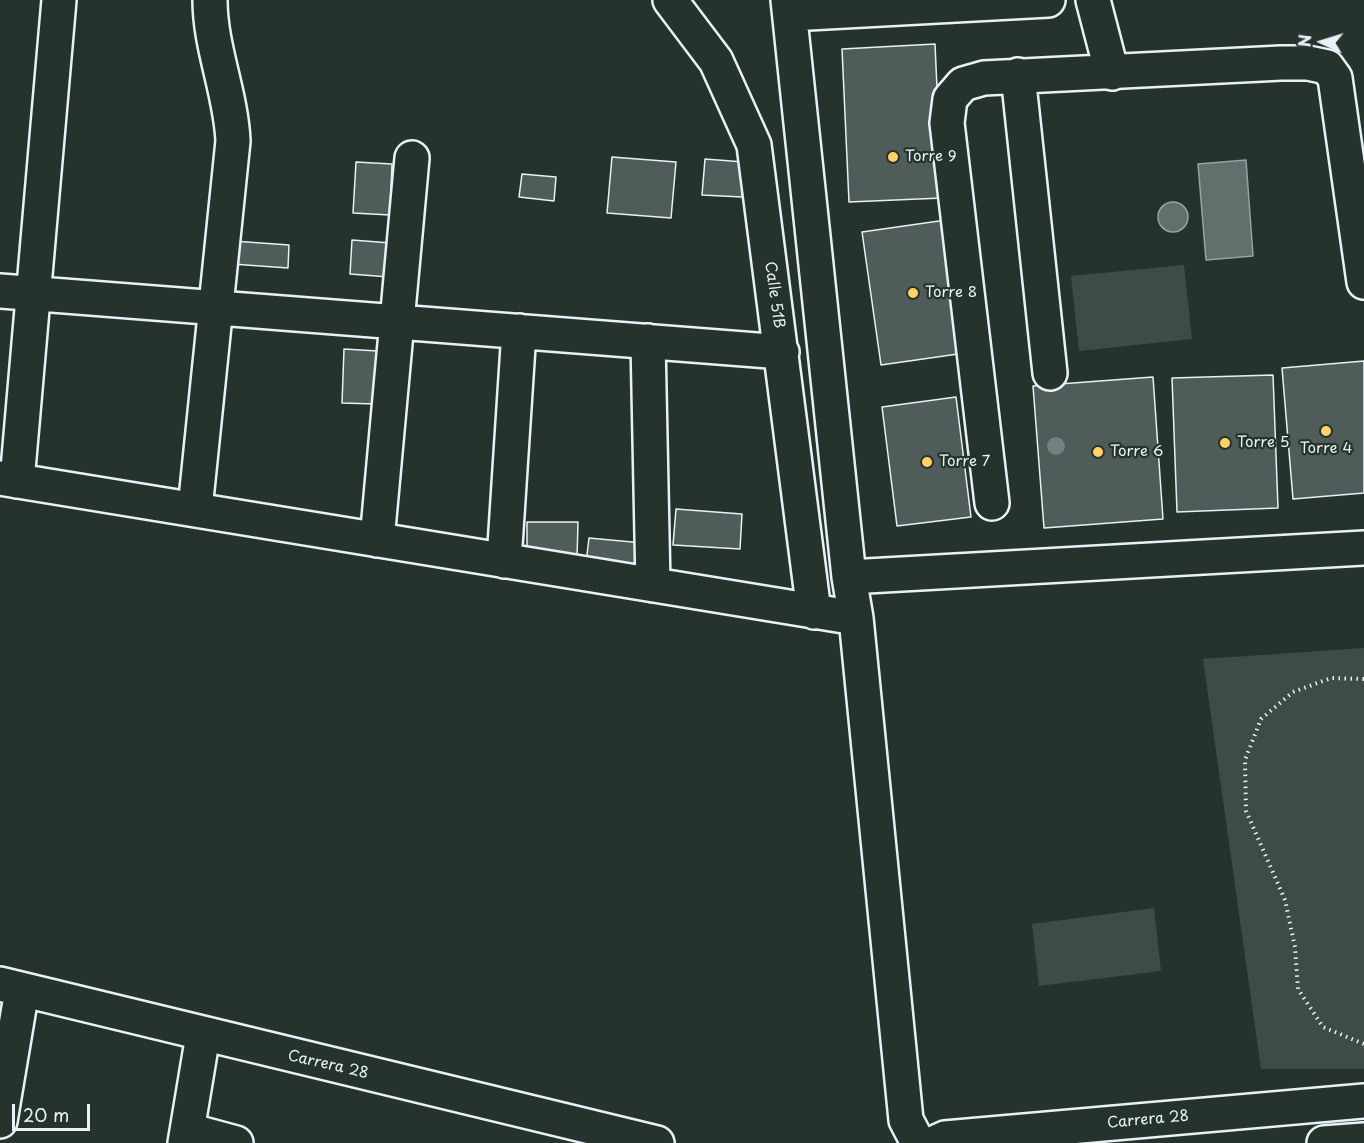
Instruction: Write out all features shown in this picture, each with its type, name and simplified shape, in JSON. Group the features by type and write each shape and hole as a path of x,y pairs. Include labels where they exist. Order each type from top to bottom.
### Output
{"street":[{"path":"59,0 33,293 8,479 856,618"},
{"path":"195,510 233,141 232,119 214,42 210,0"},
{"name":"Calle 51B","path":"670,0 716,61 754,145 814,612"},
{"path":"918,1143 906,1120 856,618 849,577 789,7 1048,0"},
{"path":"1093,0 1112,73"},
{"path":"992,503 947,123 950,99 963,84 1018,75 1112,73 1281,63 1308,63 1327,67 1335,78 1364,282"},
{"path":"1018,75 1050,373"},
{"path":"377,540 412,158"},
{"path":"0,291 782,352"},
{"path":"504,561 519,331"},
{"path":"648,341 653,585"},
{"path":"849,577 1364,548"},
{"path":"0,1122 11,987"},
{"name":"Carrera 28","path":"11,987 657,1143"},
{"path":"203,1035 186,1137 236,1143"},
{"name":"Carrera 28","path":"934,1143 945,1138 1364,1101"},
{"path":"1324,1143 1364,1140"}],"path":[{"path":"1364,679 1331,678 1293,692 1261,719 1245,760 1246,811 1285,900 1295,947 1298,989 1323,1027 1364,1044"}],"shaded area":[{"path":"1246,160 1253,256 1206,260 1198,164"},
{"path":"1173,202 1184,206 1188,217 1184,228 1173,232 1162,228 1158,217 1162,206"},
{"path":"1184,265 1192,339 1079,351 1071,276"},
{"path":"1364,648 1364,1069 1261,1069 1203,659"},
{"path":"1154,908 1161,971 1039,986 1032,924"}],"building":[{"name":"Torre 9","path":"935,44 942,198 849,202 842,49"},
{"path":"612,157 676,162 671,218 607,213"},
{"path":"705,159 744,162 742,197 702,195"},
{"path":"356,162 392,164 390,215 353,213"},
{"path":"522,174 556,177 554,201 519,197"},
{"name":"Torre 8","path":"946,220 965,353 881,365 862,232"},
{"path":"352,240 391,243 389,277 350,274"},
{"path":"233,241 289,245 288,268 232,264"},
{"path":"344,349 378,351 376,404 342,403"},
{"name":"Torre 4","path":"1364,361 1364,493 1293,499 1282,368"},
{"name":"Torre 5","path":"1273,375 1278,508 1177,512 1172,378"},
{"name":"Torre 6","path":"1153,377 1163,519 1044,528 1033,386"},
{"name":"Torre 7","path":"956,397 971,517 897,526 882,407"},
{"path":"676,509 742,514 740,549 673,545"},
{"path":"527,522 578,522 577,559 527,559"},
{"path":"589,538 643,543 641,568 586,563"}],"place":[{"name":"Torre 9","path":"893,157"},
{"name":"Torre 8","path":"913,293"},
{"name":"Torre 4","path":"1326,431"},
{"name":"Torre 5","path":"1225,443"},
{"name":"Torre 6","path":"1098,452"},
{"name":"Torre 7","path":"927,462"}]}
